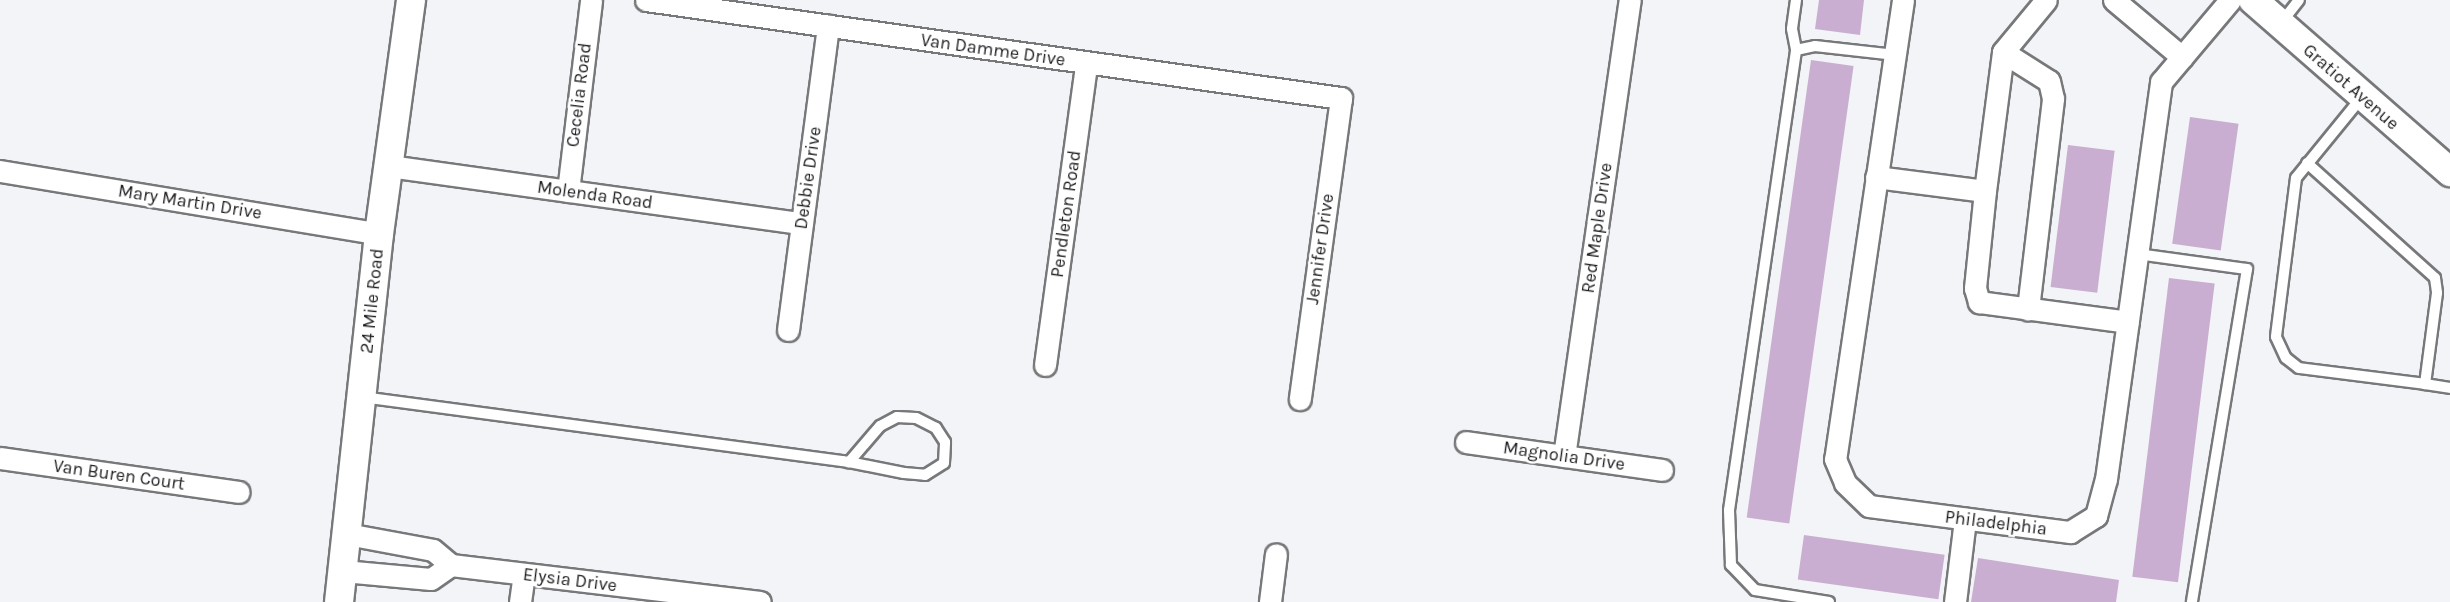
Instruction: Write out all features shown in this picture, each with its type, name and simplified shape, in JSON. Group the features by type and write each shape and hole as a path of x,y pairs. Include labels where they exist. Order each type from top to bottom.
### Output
{"street":[{"name":"24 Mile Road","path":"339,602 379,234 411,0"},
{"name":"Cecelia Road","path":"568,191 591,0"},
{"name":"Van Damme Drive","path":"646,0 1086,64 1341,98"},
{"name":"Red Maple Drive","path":"1564,456 1630,0"},
{"name":"Philadelphia","path":"1903,0 1835,459 1845,483 1869,506 2070,532 2096,516 2106,479 2161,82 2230,0"},
{"path":"2046,0 2003,52 1975,288 1979,302 2128,322"},
{"path":"2114,0 2182,57"},
{"name":"Gratiot Avenue","path":"2253,0 2279,26 2450,172"},
{"name":"Debbie Drive","path":"788,330 828,26"},
{"path":"2003,52 2049,81 2053,99 2028,310"},
{"name":"Pendleton Road","path":"1046,365 1086,64"},
{"name":"Jennifer Drive","path":"1300,399 1341,98"},
{"name":"Molenda Road","path":"389,166 802,223"},
{"name":"Mary Martin Drive","path":"0,171 379,234"},
{"path":"1876,177 1985,191"},
{"name":"Magnolia Drive","path":"1466,442 1662,470"},
{"name":"Van Buren Court","path":"0,458 239,492"},
{"path":"1955,602 1965,519"},
{"name":"Elysia Drive","path":"348,534 434,550 452,565 760,602"},
{"path":"1270,602 1276,554"},
{"path":"343,571 431,579 452,565"},
{"path":"520,602 524,574"}],"lane":[{"path":"1796,0 1792,29 1796,50 1729,510 1731,565 1755,590 1829,602"},
{"path":"2279,26 2299,0"},
{"path":"1796,50 1815,46 1895,55"},
{"path":"2362,97 2296,178 2275,329 2278,345 2286,358 2300,368 2450,388"},
{"path":"2307,163 2435,278 2437,293 2424,384"},
{"path":"2137,254 2247,269 2192,602"},
{"path":"362,397 849,462 925,475 944,463 945,442 936,428 916,418 897,417 880,426 849,462"}],"building":[{"path":"1819,0 1864,0 1860,35 1815,29"},
{"path":"1811,60 1854,66 1789,523 1747,518"},
{"path":"2190,117 2239,124 2221,251 2172,244"},
{"path":"2068,145 2115,151 2097,293 2051,287"},
{"path":"2169,278 2215,284 2178,582 2132,577"},
{"path":"1804,535 1945,555 1938,599 1798,580"},
{"path":"1978,558 2119,580 2116,602 1971,602"}]}
